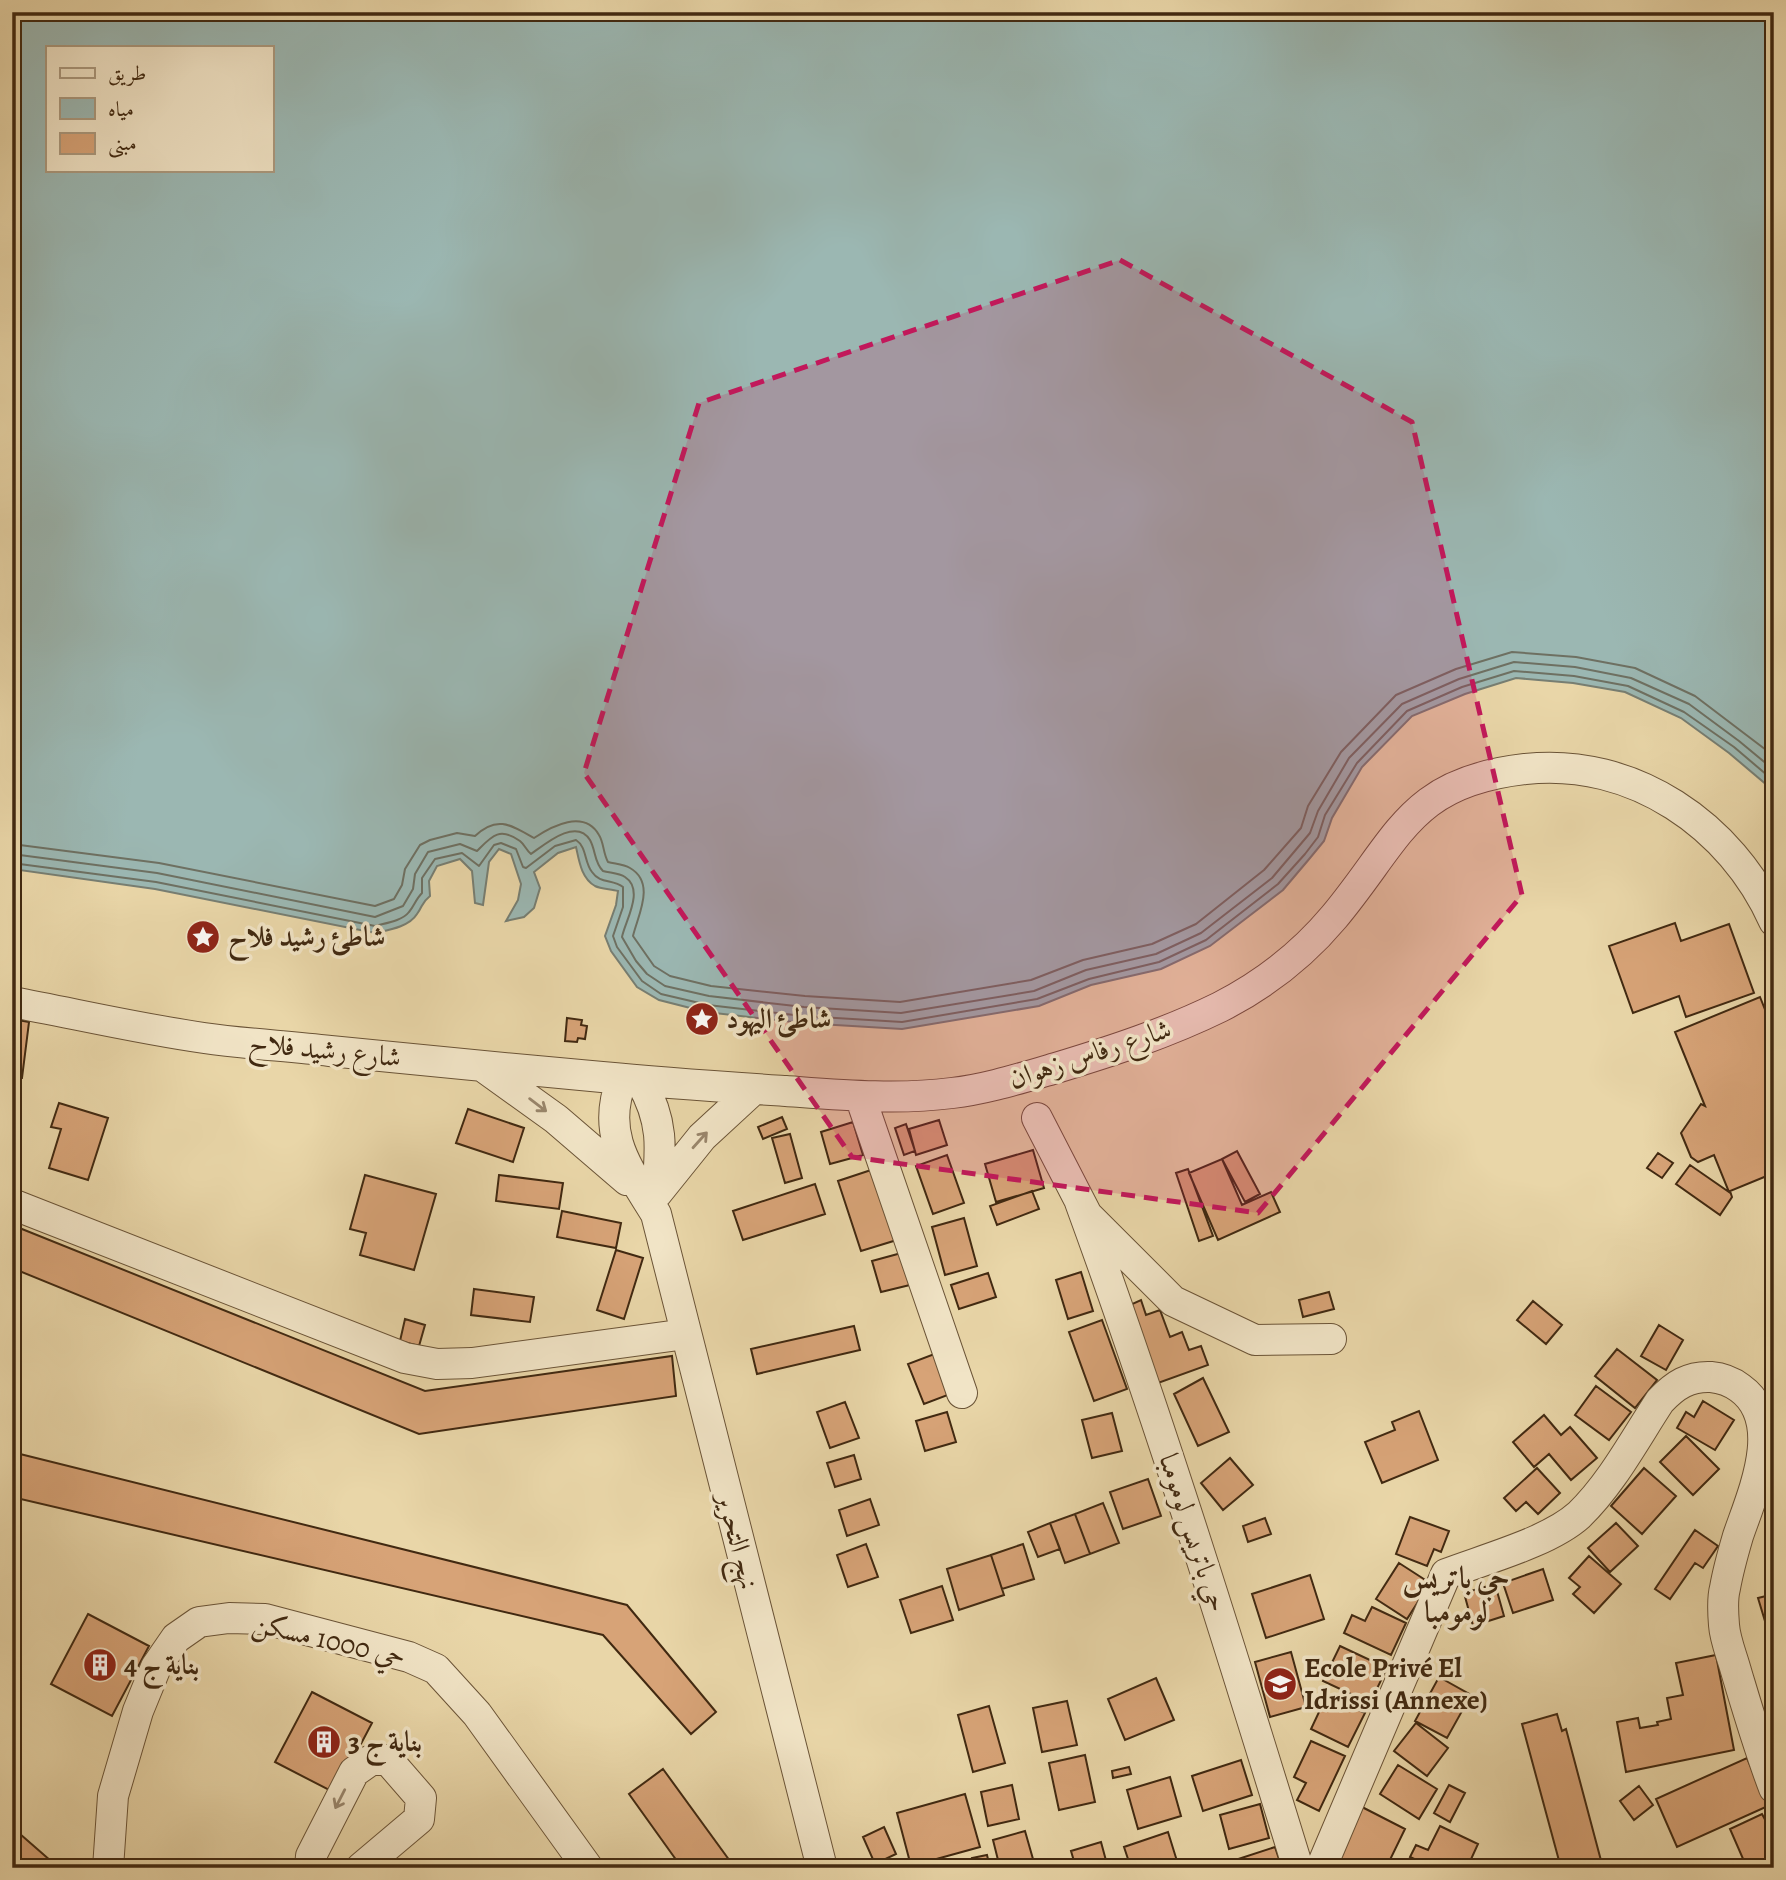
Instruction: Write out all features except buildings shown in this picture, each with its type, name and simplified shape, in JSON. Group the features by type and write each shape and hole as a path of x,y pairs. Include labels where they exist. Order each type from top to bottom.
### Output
{"street":[{"name":"شارع رفاس زهوان","path":"632,1080 860,1096 928,1096 997,1085 1121,1048 1221,1006 1278,972 1338,914 1397,832 1418,810 1446,789 1473,778 1531,768 1583,771 1622,780 1694,817 1731,853 1750,878 1774,922"},
{"name":"شارع رشيد فلاح","path":"12,1002 202,1038 632,1080"},
{"path":"482,1066 556,1119 653,1202 702,1137 754,1089"},
{"name":"نهج التحرير","path":"653,1202 660,1133 657,1115 632,1080 613,1109 616,1140 621,1154 653,1202 822,1868"},
{"path":"860,1096 962,1393"},
{"name":"حي باتريس لومومبا","path":"1037,1118 1087,1215 1173,1301 1255,1340 1331,1339"},
{"name":"حي باتريس لومومبا","path":"1080,1202 1140,1369 1217,1604 1298,1868"},
{"path":"12,1204 405,1358 437,1364 472,1363 686,1334"},
{"path":"1321,1868 1446,1574 1550,1534 1577,1516 1599,1493 1660,1401 1678,1385 1702,1377 1718,1377 1733,1382 1746,1392 1756,1405 1762,1420 1764,1436 1757,1488 1738,1537 1724,1591 1724,1628 1757,1746 1774,1788"},
{"name":"حي 1000 مسكن","path":"108,1868 113,1796 138,1711 156,1667 176,1637 199,1622 229,1618 265,1619 409,1657 436,1669 477,1714 589,1868"},
{"path":"310,1868 311,1856 354,1772 370,1760 388,1760 421,1798 419,1819 361,1868"}],"highlighted area":[{"path":"1120,260 1412,422 1522,895 1258,1213 852,1157 584,773 699,403"}],"water":[{"path":"12,12 1774,12 1774,791 1729,753 1681,718 1625,692 1573,683 1516,678 1465,694 1412,716 1362,767 1332,818 1324,841 1283,890 1210,946 1161,969 1091,985 1039,1006 902,1029 802,1023 706,1012 659,1000 637,987 611,951 605,936 618,891 590,883 581,868 576,847 558,853 534,872 540,888 534,908 524,917 506,921 518,900 521,884 511,854 499,849 489,862 483,905 475,903 472,871 460,859 437,866 429,881 430,896 409,922 375,933 155,889 12,869"}],"place":[{"name":"شاطئ رشيد فلاح","path":"203,937"},
{"name":"شاطئ اليهود","path":"702,1019"},
{"name":"بناية ج 4","path":"100,1665"},
{"name":"Ecole Privé El Idrissi (Annexe)","path":"1280,1684"},
{"name":"بناية ج 3","path":"324,1742"}],"district":[{"name":"حي باتريس لومومبا","path":"1456,1595"}]}
